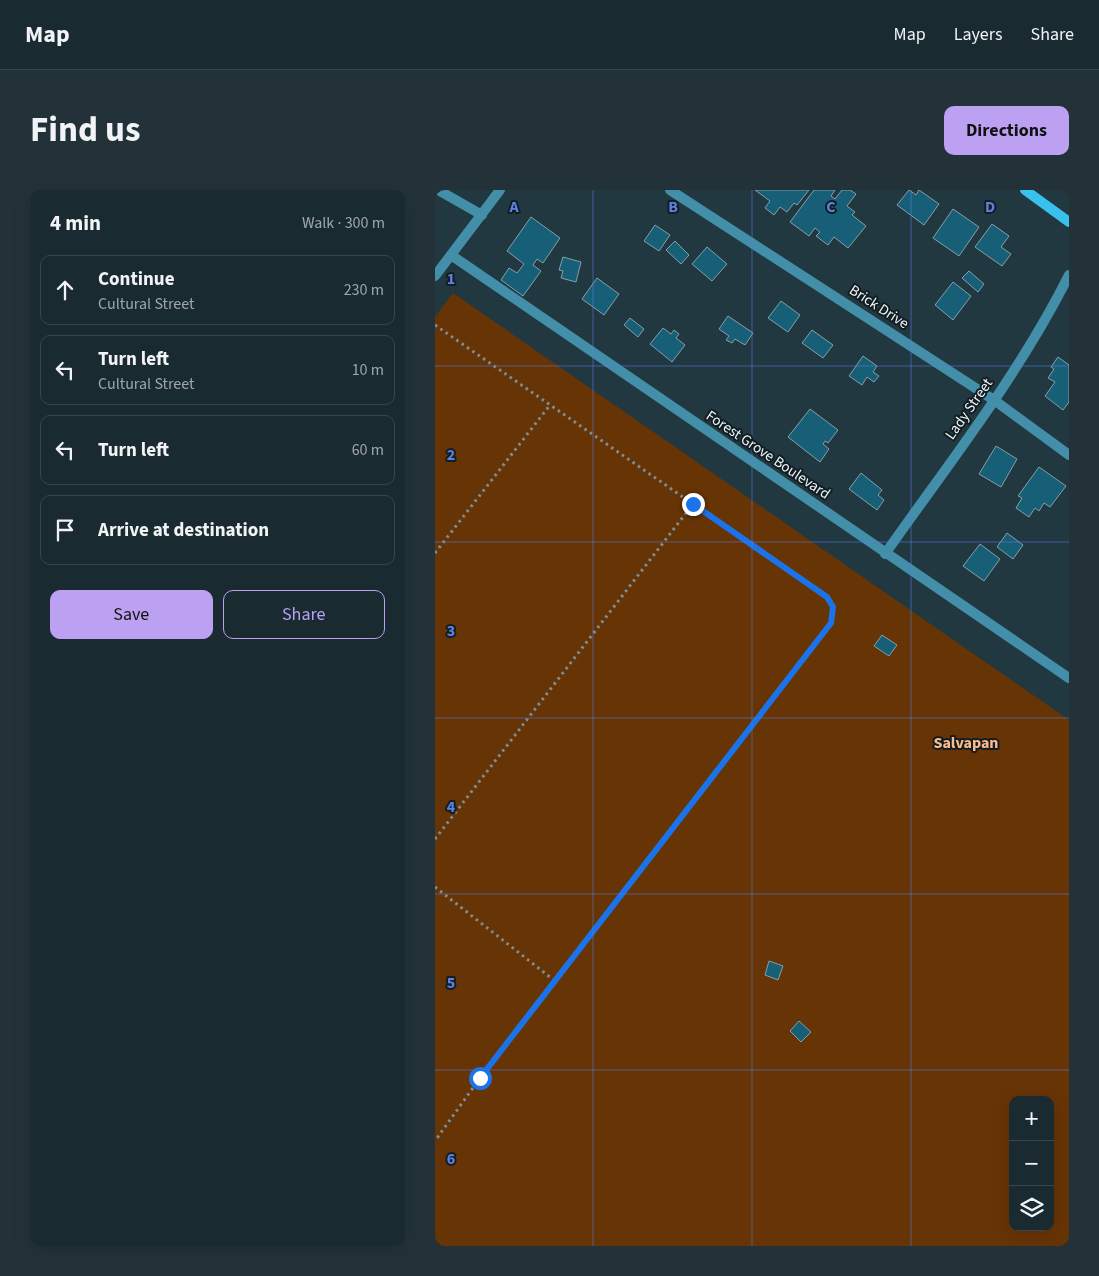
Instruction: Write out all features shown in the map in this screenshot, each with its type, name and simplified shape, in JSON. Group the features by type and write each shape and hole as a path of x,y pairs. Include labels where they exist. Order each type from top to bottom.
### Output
{"street":[{"path":"438,190 482,215"},
{"path":"435,276 500,190"},
{"name":"Brick Drive","path":"670,190 995,400 1069,455"},
{"path":"1025,190 1069,222"},
{"name":"Forest Grove Boulevard","path":"451,255 885,554 1069,678"},
{"name":"Lady Street","path":"885,554 995,400 1048,317 1069,275"}],"path":[{"path":"435,325 827,597 833,607 831,623 480,1078 435,1141"},
{"path":"435,553 550,405"},
{"path":"435,839 693,504"},
{"path":"435,887 555,980"}],"shaded area":[{"path":"453,293 1069,720 1069,1246 435,1246 435,317"}],"building":[{"path":"755,190 809,190 797,205 794,203 787,212 780,207 774,215 765,208 770,201"},
{"path":"814,190 835,190 831,196 835,199 842,190 850,190 856,194 847,206 855,212 852,215 866,226 848,248 834,237 828,245 816,236 820,232 815,228 809,236 790,222"},
{"path":"909,190 916,195 919,190 939,204 924,225 897,205"},
{"path":"953,209 979,227 959,256 933,238"},
{"path":"531,217 560,238 543,263 537,259 533,265 541,271 523,296 501,280 509,268 517,273 524,264 507,251"},
{"path":"992,224 1009,236 1001,247 1011,254 1002,266 975,247"},
{"path":"655,225 670,235 659,251 644,241"},
{"path":"675,241 689,255 681,264 666,250"},
{"path":"707,247 727,264 712,281 692,264"},
{"path":"563,257 581,262 576,282 561,278 563,271 559,270"},
{"path":"969,271 984,284 978,292 962,278"},
{"path":"597,278 619,294 604,315 582,299"},
{"path":"953,282 971,296 953,320 935,305"},
{"path":"781,301 800,315 788,332 768,318"},
{"path":"728,316 753,333 745,345 735,339 732,343 726,340 729,336 719,329"},
{"path":"630,318 644,329 638,337 624,325"},
{"path":"663,328 671,334 674,330 679,334 676,338 685,345 672,362 650,344"},
{"path":"812,330 833,345 823,358 802,343"},
{"path":"863,356 877,366 873,372 879,376 874,382 867,377 862,385 849,376"},
{"path":"1058,357 1069,365 1069,402 1063,410 1045,396 1055,382 1048,378 1054,369 1051,367"},
{"path":"810,409 838,430 828,443 825,441 823,444 829,449 820,462 788,437"},
{"path":"996,446 1017,459 1001,487 979,474"},
{"path":"1039,467 1066,486 1050,507 1044,503 1039,511 1035,508 1029,517 1016,508 1022,498 1018,496"},
{"path":"861,473 882,490 878,495 884,500 877,510 849,489"},
{"path":"1007,533 1023,545 1013,559 997,547"},
{"path":"980,544 1000,559 984,581 963,566"},
{"path":"882,635 897,645 889,656 874,646"},
{"path":"769,961 783,966 778,980 765,975"},
{"path":"799,1021 811,1032 801,1042 790,1031"}],"district":[{"name":"Salvapan","path":"966,743"}],"route":[{"path":"480,1078 831,623 833,607 827,597 693,504"}]}
